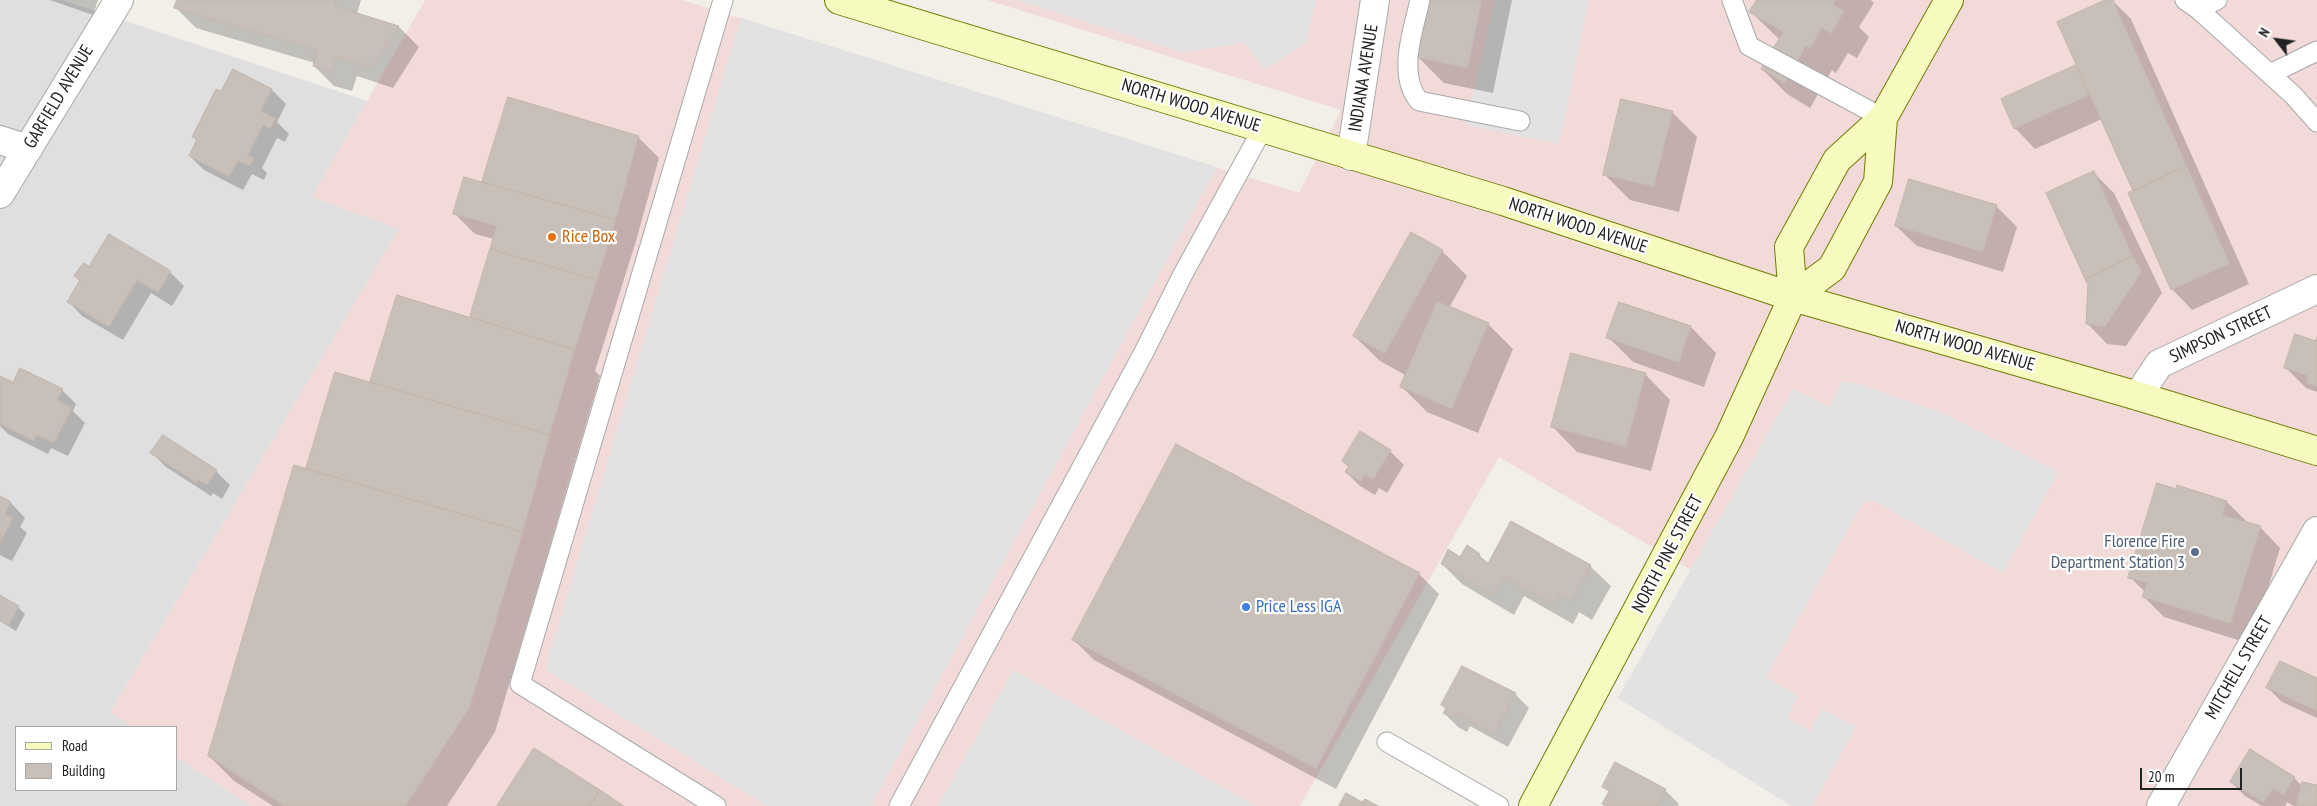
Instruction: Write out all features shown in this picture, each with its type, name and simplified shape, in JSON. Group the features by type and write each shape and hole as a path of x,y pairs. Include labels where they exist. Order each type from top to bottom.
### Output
{"main road":[{"name":"NORTH WOOD AVENUE","path":"839,0 1503,201 1793,297 2138,396 2317,451"},
{"name":"NORTH PINE STREET","path":"1793,297 1789,247 1837,160 1883,118 1948,0"},
{"name":"NORTH PINE STREET","path":"1533,806 1729,437 1793,297 1832,268 1878,182 1883,118"}],"street":[{"name":"GARFIELD AVENUE","path":"0,194 119,0"},
{"name":"INDIANA AVENUE","path":"1352,156 1375,0"},
{"path":"0,140 28,149"},
{"name":"SIMPSON STREET","path":"2138,396 2159,364 2317,289"},
{"name":"MITCHELL STREET","path":"2161,806 2317,531"}],"lane":[{"path":"716,806 520,684 723,0"},
{"path":"1420,0 1407,72 1412,92 1419,101 1520,121"},
{"path":"1732,0 1749,46 1883,118"},
{"path":"2192,4 2217,0"},
{"path":"2192,4 2293,95 2317,122"},
{"path":"2270,74 2317,51"},
{"path":"899,806 1263,128"},
{"path":"1386,742 1499,806"}],"shaded area":[{"path":"0,0 62,0 367,101 312,197 399,229 110,712 131,726 15,726 15,791 178,791 178,758 251,806 0,806"},
{"path":"425,0 682,0 1299,193 1341,110 987,0 2317,0 2317,806 1792,806 1618,698 1691,570 1499,457 1300,806 251,806 178,758 178,726 131,726 110,712 399,229 312,197"},
{"path":"1017,0 1316,0 1306,43 1265,69 1243,42 1185,53"},
{"path":"1495,0 1589,0 1559,144 1466,125"},
{"path":"741,18 1217,167 871,806 767,806 545,669"},
{"path":"1843,381 1862,385 1947,415 2058,472 2003,573 1874,501 1863,502 1766,677 1798,696 1787,718 1810,731 1822,709 1856,727 1812,806 1792,806 1618,698 1793,389 1830,407"},
{"path":"1013,670 1256,806 938,806"}],"building":[{"path":"177,0 335,0 334,6 399,26 372,68 337,57 332,72 313,66 317,50 174,8"},
{"path":"1430,0 1482,0 1468,68 1418,58"},
{"path":"1757,0 1836,0 1833,4 1845,11 1831,34 1822,28 1810,49 1806,46 1785,84 1761,69 1783,32 1749,12"},
{"path":"2105,0 2113,0 2187,166 2133,191 2057,22"},
{"path":"2076,65 2090,95 2014,129 2001,99"},
{"path":"233,69 272,89 261,111 276,119 270,129 263,125 248,155 254,158 250,166 238,161 229,177 189,156 197,139 192,137 216,89 221,91"},
{"path":"508,97 639,136 616,220 482,182"},
{"path":"1621,99 1673,111 1654,187 1603,175"},
{"path":"2187,166 2230,264 2171,290 2128,193"},
{"path":"2094,171 2133,256 2085,279 2046,193"},
{"name":"Rice Box","path":"464,177 616,220 597,280 490,249 496,226 453,214"},
{"path":"1909,179 1997,205 1983,252 1895,226"},
{"path":"1411,232 1443,250 1385,354 1353,336"},
{"path":"109,234 171,271 158,293 137,280 109,327 67,302 80,280 74,276 83,263 89,266"},
{"path":"490,249 597,280 575,350 470,317"},
{"path":"2133,256 2142,272 2105,327 2086,324 2088,285 2085,279"},
{"path":"397,295 575,350 550,435 370,382"},
{"path":"1437,301 1489,323 1452,409 1400,387"},
{"path":"1619,302 1691,326 1679,363 1606,338"},
{"path":"2295,334 2316,341 2317,337 2317,387 2306,383 2308,376 2284,368"},
{"path":"1571,353 1646,373 1626,447 1551,427"},
{"path":"20,368 63,389 57,400 72,408 54,443 37,435 33,441 0,424 0,376 13,382"},
{"path":"335,372 550,435 523,532 306,469"},
{"path":"1360,431 1391,450 1373,480 1365,475 1361,482 1345,472 1349,466 1342,461"},
{"path":"163,435 217,470 207,485 198,480 197,483 150,453"},
{"name":"Price Less IGA","path":"1176,444 1420,573 1316,769 1072,640"},
{"path":"294,465 523,532 470,707 406,806 284,806 208,756"},
{"name":"Florence Fire Department Station 3","path":"2157,483 2176,489 2177,485 2227,501 2223,515 2261,526 2231,624 2142,597 2147,583 2128,578"},
{"path":"0,496 11,502 5,514 13,518 0,543"},
{"path":"1511,521 1591,565 1572,600 1558,593 1553,604 1504,577 1494,596 1441,564 1448,549 1460,557 1467,545 1480,554 1478,557 1488,563"},
{"path":"0,595 19,606 9,625 0,620"},
{"path":"2280,661 2317,678 2317,711 2266,688"},
{"path":"1462,666 1516,693 1494,734 1456,713 1452,718 1443,713 1446,708 1441,705"},
{"path":"534,748 600,790 590,806 497,806"},
{"path":"2250,749 2295,777 2284,795 2273,789 2264,803 2230,782"},
{"path":"1615,762 1666,789 1657,806 1606,806 1602,804 1609,791 1602,787"},
{"path":"2302,782 2317,785 2317,806 2296,806"},
{"path":"600,790 624,806 590,806"},
{"path":"1346,793 1362,802 1365,799 1378,806 1339,806"}],"place":[{"name":"Rice Box","path":"552,237"},
{"name":"Florence Fire Department Station 3","path":"2195,552"},
{"name":"Price Less IGA","path":"1246,607"}]}
